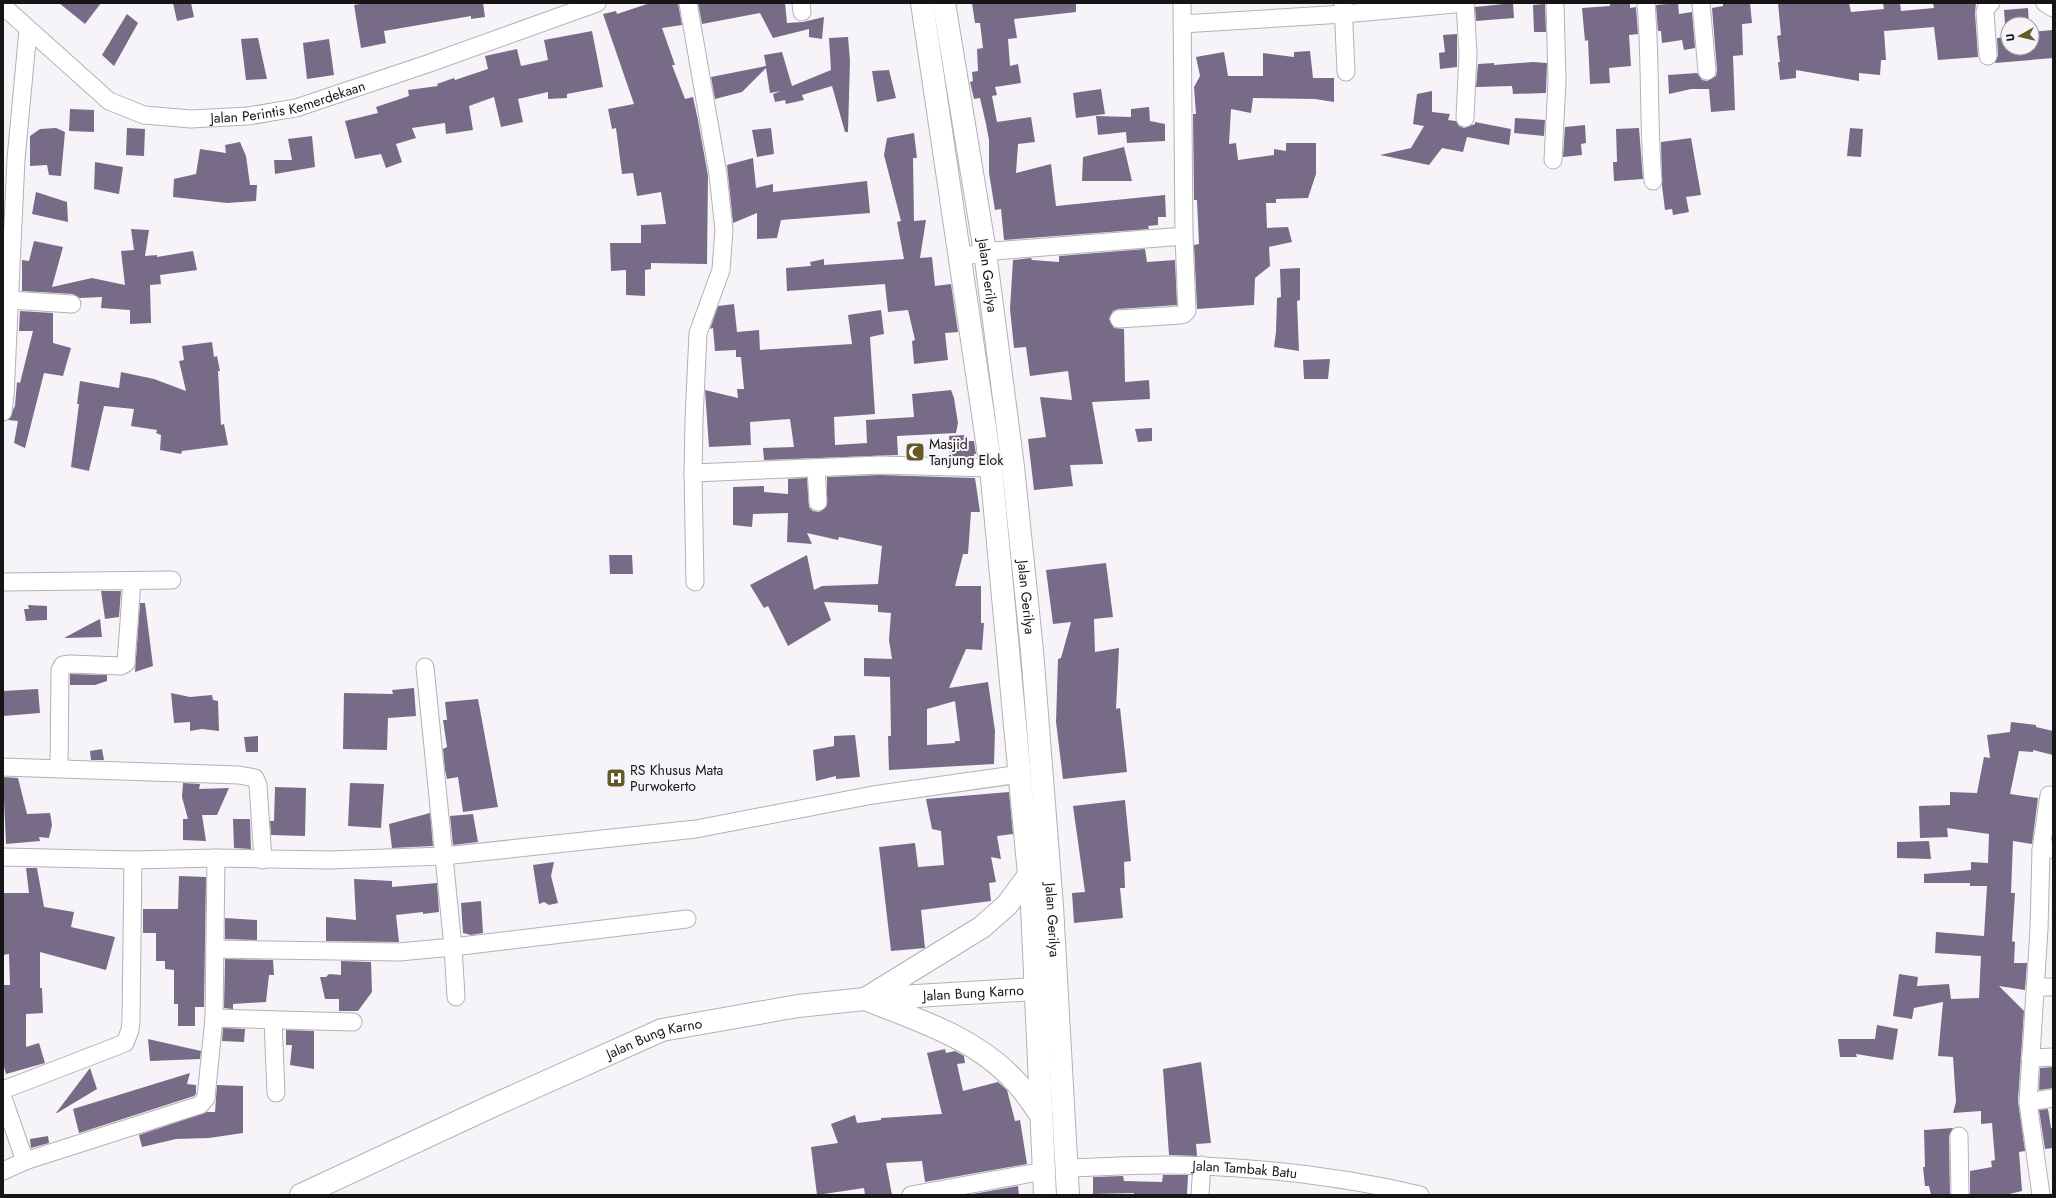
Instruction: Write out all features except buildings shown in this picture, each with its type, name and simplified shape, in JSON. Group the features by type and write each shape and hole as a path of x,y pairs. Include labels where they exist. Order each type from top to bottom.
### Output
{"main road":[{"name":"Jalan Gerilya","path":"922,3 991,468 1028,875 1042,907 1036,989 1045,1195"},
{"name":"Jalan Gerilya","path":"944,3 985,252 1013,467 1032,651 1042,907 1067,1168 1068,1195"},
{"path":"866,999 982,927 1007,905 1028,875"},
{"name":"Jalan Bung Karno","path":"301,1195 492,1106 662,1030 798,1006 866,999 1036,989"},
{"path":"866,999 954,1035 989,1057 1015,1081 1041,1115"}],"street":[{"name":"Jalan Perintis Kemerdekaan","path":"3,6 109,101 144,115 191,119 248,116 296,108 427,64 597,3"},
{"path":"688,3 718,174 724,230 721,270 698,333 693,473 695,582"},
{"path":"1119,319 1180,315 1184,314 1188,310 1184,236 1182,3"},
{"path":"1182,24 1343,9 1466,3 1468,54 1465,118"},
{"path":"1553,160 1557,82 1555,3"},
{"path":"1646,3 1649,37 1650,142 1653,182"},
{"path":"1701,3 1707,71"},
{"path":"1988,56 1985,12 1986,6 1991,3"},
{"path":"2045,3 2053,8"},
{"path":"1343,9 1346,72"},
{"path":"3,412 6,396 10,300 10,159 28,30"},
{"path":"959,257 985,252 1184,236"},
{"path":"10,300 72,304"},
{"path":"693,473 880,465 991,468"},
{"path":"816,468 818,502"},
{"path":"3,582 172,580"},
{"path":"58,768 60,670 63,665 71,664 121,666 126,663 132,581"},
{"path":"425,667 453,947 456,996"},
{"path":"3,767 243,775 255,778 258,785 263,860"},
{"path":"3,857 133,860 216,858 263,860 444,856 696,829 873,795 1020,774"},
{"path":"2041,1195 2028,1102 2030,1058 2047,850 2049,796"},
{"path":"3,1171 25,1161 200,1105 206,1098 214,1018 216,858"},
{"path":"3,1090 124,1043 130,1030 131,1020 133,860"},
{"path":"215,949 399,952 687,919"},
{"path":"2036,987 2053,987"},
{"path":"214,1018 353,1022"},
{"path":"273,1020 276,1093"},
{"path":"2030,1058 2053,1057"},
{"path":"3,1098 25,1161"},
{"path":"2028,1102 2053,1098"},
{"path":"1959,1136 1960,1195"},
{"path":"1200,1195 1202,1166"},
{"name":"Jalan Tambak Batu","path":"1067,1168 1202,1166 1313,1175 1371,1184 1398,1193 1420,1195"},
{"path":"911,1195 1044,1171"}],"place":[{"name":"Masjid Tanjung Elok","path":"915,452"},
{"name":"RS Khusus Mata Purwokerto","path":"616,778"}]}
